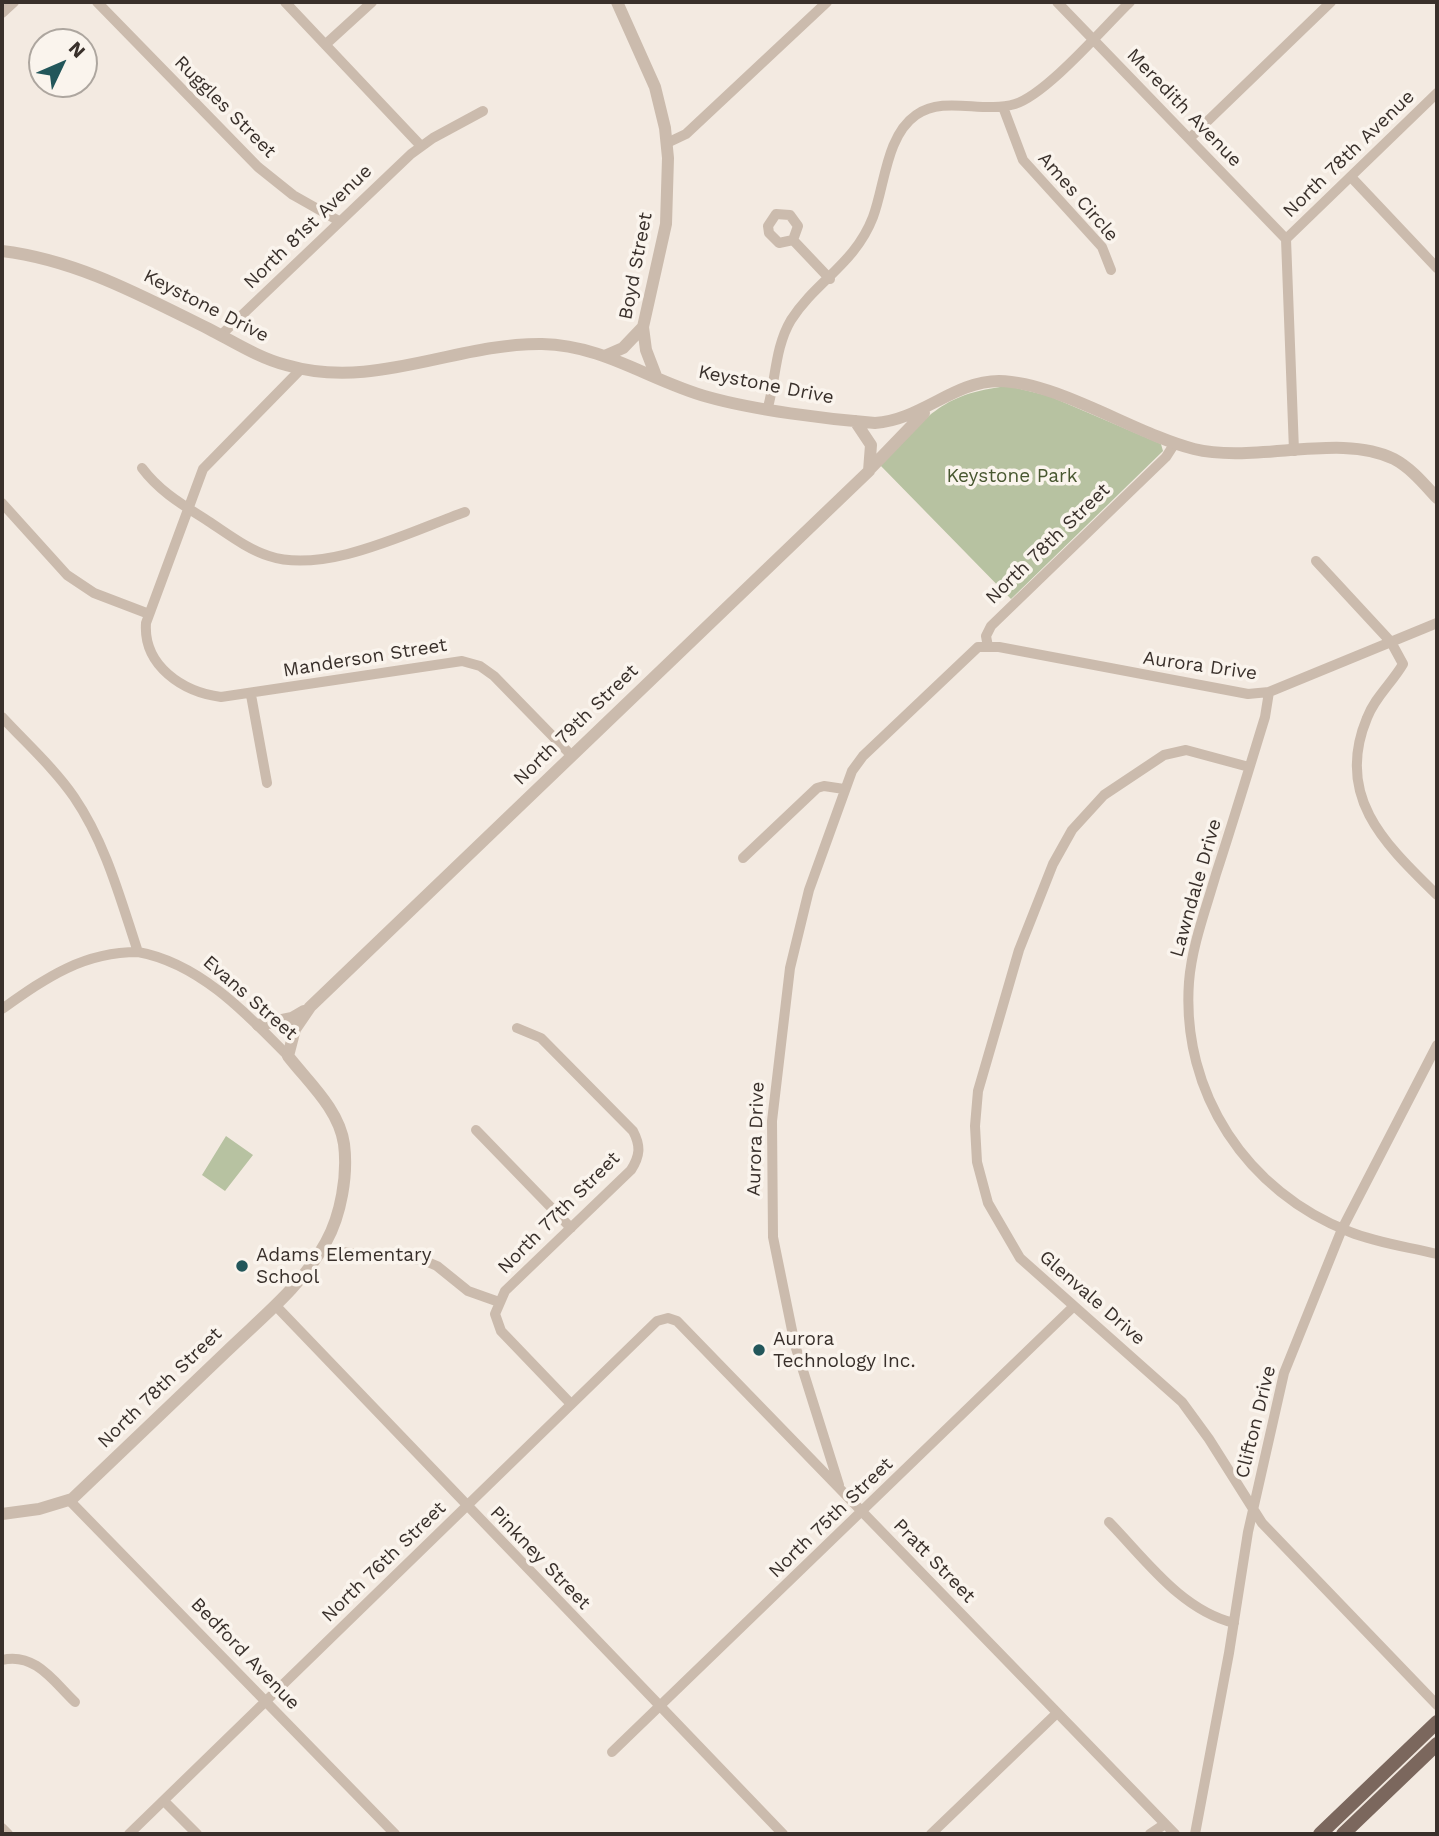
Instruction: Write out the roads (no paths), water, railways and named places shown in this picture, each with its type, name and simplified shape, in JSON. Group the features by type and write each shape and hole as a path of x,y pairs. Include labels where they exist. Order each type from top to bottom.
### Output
{"main road":[{"path":"1320,1834 1437,1722"},
{"path":"1343,1834 1437,1744"}],"street":[{"path":"2,13 13,2"},
{"name":"Ruggles Street","path":"97,2 258,167 293,195 339,221"},
{"path":"285,2 421,146"},
{"path":"326,44 372,2"},
{"name":"Boyd Street","path":"618,2 655,87 667,143 666,224 643,327 646,350 656,376"},
{"path":"667,143 686,134 827,2"},
{"name":"Meredith Avenue","path":"1057,2 1286,239"},
{"path":"768,407 785,332 800,308 850,257 866,233 895,142 909,121 934,107 1003,107 1035,93 1130,2"},
{"path":"1190,138 1331,2"},
{"name":"North 78th Avenue","path":"1294,451 1286,239 1437,93"},
{"name":"Ames Circle","path":"1003,107 1011,136 1023,160 1102,247 1111,270"},
{"name":"North 81st Avenue","path":"221,335 421,146 483,111"},
{"path":"1351,177 1437,268"},
{"path":"793,240 830,279"},
{"name":"Keystone Drive","path":"2,251 52,260 105,278 267,358 301,369 335,374 370,373 526,344 565,346 607,355 708,397 855,421 893,421 930,408 974,385 1012,382 1050,393 1194,449 1234,454 1345,449 1379,453 1401,463 1437,498"},
{"path":"607,355 623,348 643,327"},
{"path":"2,503 67,575 94,593 149,614 198,478 210,460 301,369"},
{"name":"North 79th Street","path":"258,1026 292,1018 310,1007 869,471 930,408"},
{"path":"855,421 871,445 869,471"},
{"name":"North 78th Street","path":"988,647 986,636 991,626 1166,457 1175,443"},
{"path":"142,468 157,488 257,551 304,562 335,558 465,512"},
{"path":"1316,561 1391,642 1403,664 1367,717 1358,749 1359,783 1368,814 1379,835 1437,895"},
{"name":"Manderson Street","path":"149,614 146,628 149,648 159,664 174,679 191,690 212,696 251,695 447,661 462,661 480,666 494,676 572,756"},
{"name":"Aurora Drive","path":"988,647 1248,694 1269,692 1437,623"},
{"path":"743,858 817,788 824,786 844,789 863,755 978,647 988,647"},
{"name":"Lawndale Drive","path":"1269,692 1192,957 1188,1004 1193,1050 1211,1107 1242,1155 1287,1198 1342,1229 1437,1254"},
{"path":"251,695 267,783"},
{"path":"2,717 57,775 86,816 109,864 138,952 115,952 75,962 55,972 2,1009"},
{"name":"Glenvale Drive","path":"1249,767 1193,752 1173,751 1157,758 1104,795 1082,817 1063,844 1019,952 978,1091 975,1126 977,1162 988,1203 1009,1242 1032,1270 1153,1373 1182,1402 1209,1438 1262,1522 1437,1705"},
{"name":"Aurora Drive","path":"841,1489 788,1312 773,1237 771,1171 776,1071 790,968 809,890 844,789"},
{"name":"Evans Street","path":"138,952 179,964 258,1026 288,1056 334,1115 344,1145 342,1194 321,1250"},
{"name":"North 79th Street","path":"288,1056 296,1029 310,1007"},
{"name":"North 77th Street","path":"499,1302 505,1291 631,1170 639,1157 639,1147 633,1131 541,1038 517,1028"},
{"name":"Clifton Drive","path":"1195,1834 1253,1507 1284,1373 1342,1229 1437,1045"},
{"path":"476,1130 571,1228"},
{"path":"321,1250 423,1260 437,1266 468,1291 499,1302 495,1314 501,1331 571,1404"},
{"name":"North 78th Street","path":"2,1514 39,1509 69,1500 138,1438 275,1305 299,1281 321,1250"},
{"name":"Pinkney Street","path":"275,1305 783,1834"},
{"name":"North 75th Street","path":"612,1752 1073,1307"},
{"name":"Pratt Street","path":"665,1318 677,1321 1175,1834"},
{"name":"North 76th Street","path":"129,1834 657,1321 665,1318"},
{"name":"Bedford Avenue","path":"69,1500 395,1834"},
{"path":"1109,1522 1189,1603 1216,1619 1234,1623"},
{"path":"2,1660 17,1658 38,1665 75,1702"},
{"path":"931,1834 1057,1713"},
{"path":"164,1801 197,1834"},
{"path":"1153,1833 1165,1824"},
{"path":"2,1828 8,1834"}],"place":[{"name":"Adams Elementary School","path":"242,1266"},
{"name":"Aurora Technology Inc.","path":"759,1350"}],"park label":[{"name":"Keystone Park","path":"1012,476"}]}
